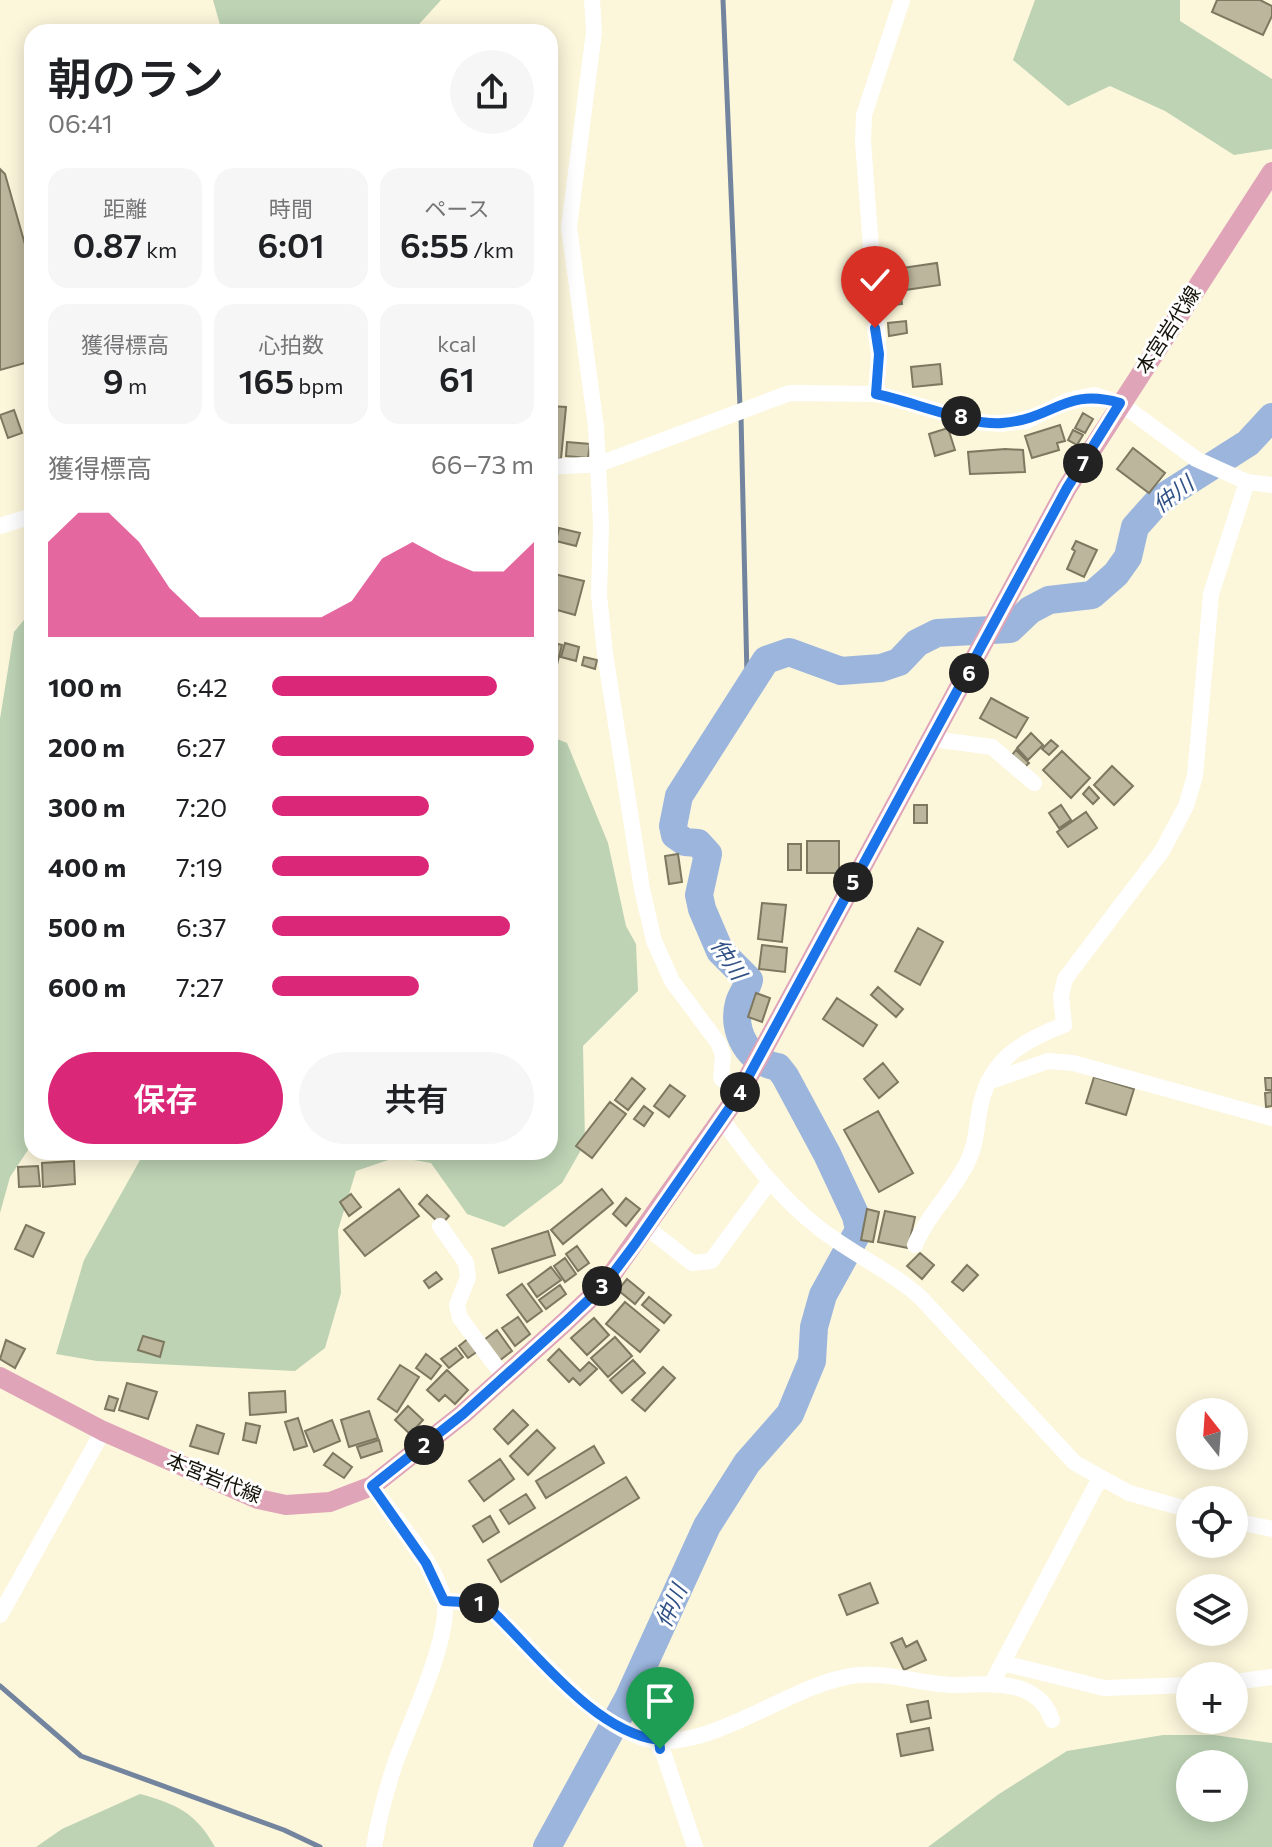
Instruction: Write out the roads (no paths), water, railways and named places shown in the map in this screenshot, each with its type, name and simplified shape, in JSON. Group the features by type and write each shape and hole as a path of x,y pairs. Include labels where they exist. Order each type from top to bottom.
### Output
{"main road":[{"name":"本宮岩代線","path":"0,1377 103,1431 240,1492 286,1505 330,1502 372,1486 504,1377 605,1284 739,1094 1067,488 1272,172"}],"street":[{"path":"592,0 594,32 569,227 599,464 599,595 605,654 647,916 664,967 684,1000 719,1044 723,1055 721,1078 739,1094"},
{"path":"876,394 879,354 863,141 864,115 902,0"},
{"path":"558,467 599,464 790,393 876,394 978,422 1000,424 1040,417 1069,400 1094,395 1120,403 1196,459 1247,482 1272,485"},
{"path":"915,1245 969,1158 978,1136 979,1114 988,1082 1001,1060 1018,1046 1064,1025 1061,996 1065,979 1162,851 1186,806 1195,776 1211,594 1247,482"},
{"path":"0,526 24,518"},
{"path":"933,739 992,747 1034,783"},
{"path":"988,1082 1048,1061 1073,1063 1272,1118"},
{"path":"721,1118 770,1181 819,1228 897,1276 1075,1463 1148,1501 1176,1507"},
{"path":"646,1227 692,1263 711,1261 770,1181"},
{"path":"440,1226 466,1263 468,1277 457,1305 460,1318 504,1377"},
{"path":"0,1615 103,1431"},
{"path":"992,1683 1052,1563 1077,1525 1100,1478"},
{"path":"372,1486 426,1563 444,1601 444,1620 379,1813 374,1847"},
{"path":"1248,1524 1272,1529"},
{"path":"444,1601 481,1603 489,1608 589,1705 634,1734 659,1740 705,1732 811,1686 873,1673 940,1685 992,1683 1025,1691 1041,1700 1052,1720"},
{"path":"1003,1663 1104,1688 1176,1685"},
{"path":"1248,1680 1272,1677"},
{"path":"659,1740 695,1847"}],"waterway":[{"path":"723,0 740,406"},
{"path":"741,416 747,676 766,660"},
{"name":"仲川","path":"547,1847 628,1699 707,1526 747,1463 790,1414 812,1361 814,1327 823,1295 859,1230 856,1216 827,1154 785,1076 778,1067 751,1052 740,1034 737,1014 749,980 720,951 702,909 699,895 708,854 698,843 685,842 675,835 673,826 679,796 766,660 789,652 841,671 881,668 899,662 917,643 937,633 1010,629 1030,610 1049,600 1092,595 1116,574 1128,557 1135,527 1160,499 1248,443 1272,417"},
{"path":"0,1686 81,1756 284,1830 320,1847"}]}
